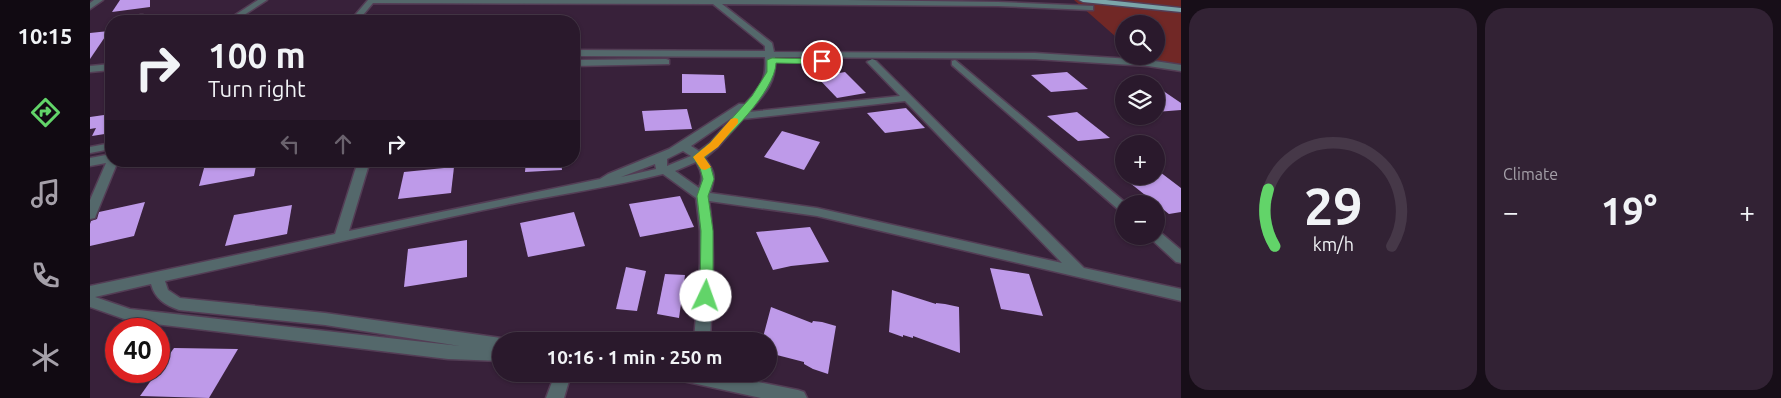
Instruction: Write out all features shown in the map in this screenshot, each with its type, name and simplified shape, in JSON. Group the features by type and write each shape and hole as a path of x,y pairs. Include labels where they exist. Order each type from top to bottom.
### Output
{"main road":[{"path":"1083,0 1181,10"},
{"path":"1141,0 1181,3"}],"street":[{"path":"239,15 263,0"},
{"path":"359,15 372,0 861,1 1090,8"},
{"path":"90,292 507,200 621,181 665,171 698,157 714,145 756,98 766,84 771,72 769,45 716,1"},
{"path":"580,53 771,57 1035,56 1148,63 1181,68"},
{"path":"580,63 771,57 872,62 1105,68 1148,71 1181,76"},
{"path":"872,62 1079,271"},
{"path":"90,64 105,63"},
{"path":"955,64 1115,200"},
{"path":"90,69 105,68"},
{"path":"600,183 616,174 662,157 683,146 756,98"},
{"path":"740,116 908,98"},
{"path":"683,146 692,150 698,157 706,168 709,179 702,196 707,231 707,271 703,332"},
{"path":"90,150 105,147"},
{"path":"662,157 660,165 665,171 702,196 756,202 816,212 1181,295"},
{"path":"90,162 105,161"},
{"path":"90,215 109,167"},
{"path":"342,236 362,167"},
{"path":"1165,244 1181,258"},
{"path":"158,276 160,291 171,301 179,304 325,319 492,344"},
{"path":"90,301 114,311 130,315 448,352 492,354"},
{"path":"555,398 560,382"},
{"path":"720,382 761,394 798,398"}],"shaded area":[{"path":"1074,0 1181,0 1181,72 1150,67 1148,65 1165,65 1165,15 1115,15 1115,36"}],"building":[{"path":"120,0 150,0 150,7 112,12"},
{"path":"105,31 105,37 90,59 90,33"},
{"path":"845,72 866,93 837,98 817,77"},
{"path":"1067,72 1088,89 1051,92 1031,75"},
{"path":"682,74 724,75 726,93 682,93"},
{"path":"1165,92 1181,103 1181,110 1165,111"},
{"path":"906,108 925,128 885,133 867,113"},
{"path":"687,109 692,129 645,131 642,111"},
{"path":"1077,112 1110,138 1078,141 1047,116"},
{"path":"105,115 105,134 92,136 96,128 90,129 90,117"},
{"path":"782,131 820,142 804,170 764,157"},
{"path":"204,167 256,167 254,176 199,186"},
{"path":"454,167 451,193 398,199 404,172"},
{"path":"525,167 562,167 562,170 525,172"},
{"path":"1165,176 1181,188 1181,212 1169,214 1165,211 1165,195 1145,195 1133,185 1165,185"},
{"path":"680,196 694,227 640,237 629,204"},
{"path":"145,202 134,236 90,246 90,224 91,221 97,219 99,212"},
{"path":"292,205 287,234 225,246 234,215"},
{"path":"574,212 585,246 528,257 520,223"},
{"path":"810,227 829,262 773,270 756,232"},
{"path":"467,240 467,277 404,287 408,249"},
{"path":"626,267 646,271 637,311 616,309"},
{"path":"990,268 1029,274 1043,316 1001,309"},
{"path":"665,274 685,275 679,318 657,314"},
{"path":"892,290 936,304 959,307 960,353 913,336 913,338 903,335 903,337 889,332"},
{"path":"771,307 812,323 813,321 822,322 836,326 828,374 813,369 804,364 804,362 777,355 777,332 764,332"},
{"path":"174,348 238,349 209,398 140,396 149,383 170,383 170,354"}],"slow traffic":[{"path":"705,167 698,157 714,145 735,121"}],"route":[{"path":"706,296 707,231 702,196 706,191 709,179 706,168 698,157 714,145 756,98 766,84 771,72 772,60 822,61"}]}
